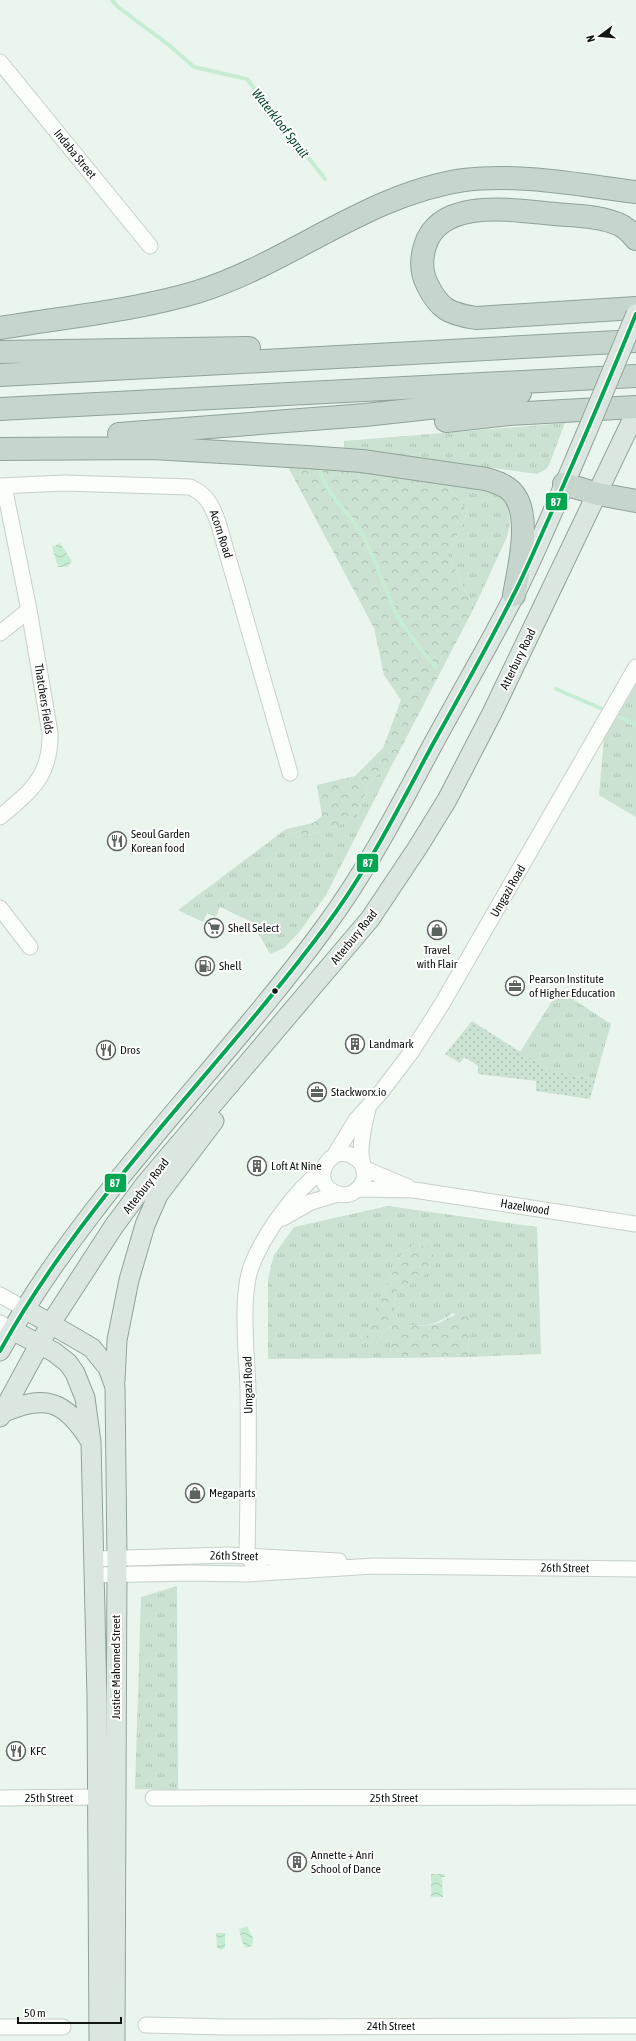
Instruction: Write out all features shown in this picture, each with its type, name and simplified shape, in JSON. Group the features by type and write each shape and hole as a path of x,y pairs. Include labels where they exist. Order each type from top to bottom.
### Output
{"highway":[{"path":"0,328 116,310 197,292 262,265 383,205 429,188 463,180 498,178 541,180 636,192"},
{"path":"636,239 626,228 617,223 596,218 483,210 454,215 431,232 422,257 422,270 434,298 443,309 456,315 476,318 636,308"},
{"path":"0,375 636,341"},
{"path":"0,352 284,348 435,352"},
{"path":"0,409 296,392 636,376"},
{"path":"0,440 182,430 334,418 434,408 514,395 572,380"},
{"path":"182,430 226,432 323,430 509,414 636,407"},
{"path":"0,449 152,448 299,456 369,462 486,479 503,485 511,491 519,503 522,531 522,555 514,594"},
{"path":"564,484 598,494 636,501"}],"main road":[{"path":"0,1351 6,1327 25,1308 89,1215 132,1161 237,1038 326,927 388,829 514,594 588,429 636,314"},
{"name":"Atterbury Road","path":"1,1415 50,1323 114,1226 146,1182 267,1042 370,919 447,800 492,713 636,412"},
{"path":"115,1386 117,1340 129,1280 145,1225 158,1195 257,1063 267,1042"},
{"name":"Justice Mahomed Street","path":"25,1308 92,1348 108,1368 115,1386 117,1566 116,2041"},
{"name":"Justice Mahomed Street","path":"6,1327 38,1344 68,1363 78,1378 85,1398 91,1442 95,1567 99,2041"},
{"path":"1,1415 30,1403 48,1403 70,1413 91,1442"}],"street":[{"name":"Indaba Street","path":"0,62 150,246"},
{"name":"Acorn Road","path":"2,486 64,483 190,487 206,497 212,505 218,522 290,773"},
{"name":"Thatchers Fields","path":"0,817 36,784 48,762 51,749 50,733 29,610 2,486"},
{"path":"0,633 29,610"},
{"name":"Umgazi Road","path":"334,1156 356,1120 369,1106 412,1051 442,1004 636,667"},
{"path":"0,908 30,947"},
{"name":"Umgazi Road","path":"363,1166 362,1129 369,1106"},
{"path":"363,1166 364,1179 358,1189 349,1194 338,1194 332,1191 324,1181 324,1168 330,1159 334,1156 347,1153 353,1155 363,1166 414,1190"},
{"name":"Umgazi Road","path":"247,1556 249,1448 246,1313 247,1288 251,1268 265,1238 298,1191 324,1168"},
{"path":"358,1189 414,1190"},
{"name":"Hazelwood","path":"414,1190 636,1224"},
{"name":"Umgazi Road","path":"277,1222 311,1202 338,1194"},
{"path":"0,1295 25,1308"},
{"path":"227,1574 247,1556 264,1573"},
{"name":"26th Street","path":"95,1567 247,1556 351,1562 374,1566"},
{"name":"26th Street","path":"117,1566 227,1574 374,1566 636,1569"},
{"name":"25th Street","path":"153,1798 636,1797"},
{"name":"25th Street","path":"0,1798 98,1798"},
{"name":"24th Street","path":"146,2025 225,2027 636,2026"},
{"path":"0,2027 63,2026"}],"green space":[{"path":"565,423 549,465 546,469 537,474 344,448 344,441"},
{"path":"323,464 443,480 468,512 448,555 474,608 391,767 371,780 363,801 355,815 331,828 297,837 286,829 313,823 322,816 317,785 355,776 383,748 401,700 384,675 374,628 288,467"},
{"path":"443,480 483,487 494,492 502,499 508,508 510,520 507,537 474,608 448,555 468,512"},
{"path":"636,684 636,817 599,795 604,739"},
{"path":"391,767 326,895 301,930 284,948 270,954 252,922 220,907 216,917 207,913 203,922 178,910 286,829 297,837 331,828 348,820 355,815 359,809 371,780"},
{"path":"559,990 611,1024 595,1080 549,1070 520,1052"},
{"path":"472,1021 549,1070 595,1080 590,1099 536,1091 536,1081 478,1074 478,1066 464,1057 460,1063 445,1054"},
{"path":"388,1206 537,1227 541,1354 469,1357 467,1346 473,1325 453,1313 440,1321 429,1325 402,1325 399,1321 394,1305 395,1296 396,1291 416,1282 415,1244 402,1253 377,1305 376,1344 386,1329 393,1327 390,1348 393,1358 268,1359 268,1279 274,1255 294,1227"},
{"path":"415,1244 430,1248 435,1258 435,1266 416,1282 396,1291 394,1305 397,1317 402,1325 419,1326 439,1323 451,1316 465,1313 473,1325 467,1346 469,1357 393,1358 390,1348 392,1327 386,1329 376,1344 365,1341 377,1305 402,1253"},
{"path":"177,1586 178,1790 135,1789 141,1597"}],"water":[{"path":"60,543 72,561 67,567 58,567 52,547"},
{"path":"431,1874 445,1874 445,1877 442,1877 443,1897 431,1897"},
{"path":"247,1926 253,1938 252,1946 246,1948 242,1942 239,1929"},
{"path":"216,1933 225,1933 225,1948 221,1950 217,1948"}],"waterway":[{"name":"Waterkloof Spruit","path":"112,0 118,7 169,45 194,67 247,79 325,179"},
{"path":"320,469 332,494 356,524 366,541 392,605 401,622 436,667"},
{"path":"556,689 607,711"},
{"path":"613,714 636,725"}],"transit line":[{"name":"87","path":"0,1351 35,1294 73,1239 113,1186 284,980 325,927 355,883 396,813 518,587 582,442 636,314"}],"place":[{"name":"Seoul Garden Korean food","path":"117,841"},
{"name":"Shell Select","path":"214,928"},
{"name":"Travel with Flair","path":"437,930"},
{"name":"Shell","path":"205,966"},
{"name":"Pearson Institute of Higher Education","path":"515,986"},
{"name":"Landmark","path":"355,1044"},
{"name":"Dros","path":"106,1050"},
{"name":"Stackworx.io","path":"317,1092"},
{"name":"Loft At Nine","path":"257,1166"},
{"name":"Megaparts","path":"195,1493"},
{"name":"KFC","path":"16,1751"},
{"name":"Annette + Anri School of Dance","path":"297,1862"}]}
